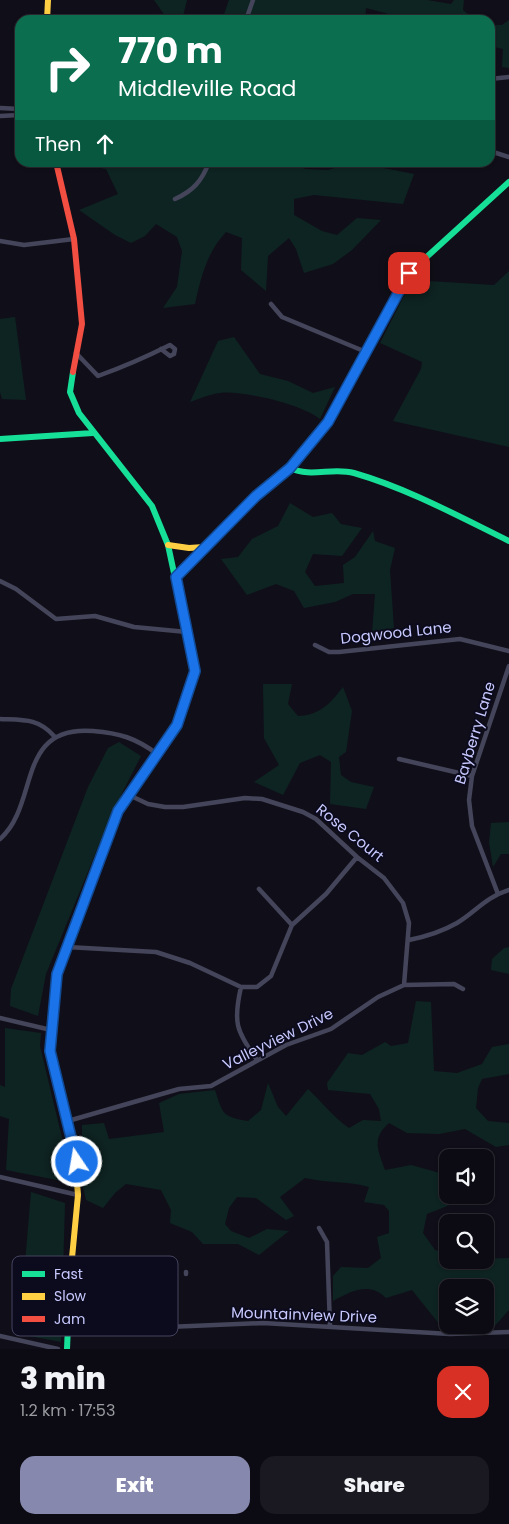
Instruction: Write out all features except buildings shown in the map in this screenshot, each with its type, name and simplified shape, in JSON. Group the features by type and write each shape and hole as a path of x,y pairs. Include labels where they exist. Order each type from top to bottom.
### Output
{"main road":[{"path":"47,15 48,0"},
{"path":"57,167 74,239 82,324 70,392 79,413 152,506 168,545 195,671 177,725 118,811 57,974 50,1051 77,1162 78,1195 71,1256"},
{"path":"176,577 256,496 290,468 328,422 409,273 509,182"},
{"path":"0,439 93,432"},
{"path":"290,468 302,474 345,472 370,478 413,493 509,541"},
{"path":"168,545 189,548 204,547"},
{"path":"67,1349 68,1336"}],"street":[{"path":"248,15 254,0"},
{"path":"495,78 509,77"},
{"path":"0,108 15,109"},
{"path":"0,116 15,115"},
{"path":"495,153 509,157"},
{"path":"175,199 189,193 195,187 207,167"},
{"path":"0,241 24,245 74,239"},
{"path":"271,304 282,317 366,352"},
{"path":"76,353 98,376 131,364 161,349"},
{"path":"0,581 16,589 56,619 95,616 134,627 187,632"},
{"name":"Dogwood Lane","path":"315,645 329,652 340,652 460,639 509,651"},
{"name":"Bayberry Lane","path":"498,894 472,826 469,800 472,776 509,666"},
{"path":"0,719 32,721 46,727 54,736"},
{"path":"0,838 7,832 15,817 42,751 54,736 83,730 117,733 142,742 157,754"},
{"path":"399,759 472,776"},
{"name":"Rose Court","path":"129,796 148,804 165,807 183,807 245,798 262,799 303,812 316,819 356,857 384,878 403,903 409,923 404,984"},
{"path":"67,947 156,952 190,963 241,987 257,987 271,976 292,925 326,894 356,857"},
{"path":"259,889 292,925"},
{"path":"409,940 421,938 457,923 483,901 509,890"},
{"name":"Valleyview Drive","path":"68,1121 179,1089 211,1086 286,1045 331,1029 378,996 404,984 454,984 463,989"},
{"path":"241,987 235,1020 241,1039 257,1060"},
{"path":"0,1018 52,1030"},
{"path":"0,1178 78,1195"},
{"path":"319,1228 327,1242 330,1326"},
{"name":"Mountainview Drive","path":"178,1327 263,1323 450,1334 509,1332"},
{"path":"0,1336 58,1349"}],"green space":[{"path":"154,0 187,0 183,15 164,15"},
{"path":"229,0 427,0 451,4 454,0 464,0 463,10 469,15 393,15 366,8 365,15 224,15"},
{"path":"509,20 509,68 502,67 503,49 495,47 495,25 502,25"},
{"path":"94,167 301,167 305,169 328,170 337,167 378,167 414,174 403,204 314,195 294,199 294,215 322,231 337,235 357,218 381,220 352,250 333,264 304,273 296,249 289,238 268,256 266,291 241,270 242,238 226,232 209,256 195,304 163,308 177,287 182,251 177,237 156,224 145,236 131,243 115,235 79,210 118,194 106,169"},
{"path":"509,271 509,447 393,421 421,369 422,362 380,343 412,280 494,285"},
{"path":"15,317 26,400 2,399 0,392 0,319"},
{"path":"234,337 260,374 288,381 313,393 335,387 320,419 287,404 243,394 208,395 190,402 218,341"},
{"path":"290,503 313,517 332,513 341,524 362,528 342,556 313,554 305,572 315,586 344,583 343,565 355,557 373,531 375,541 395,548 390,570 394,628 372,633 375,594 353,594 335,602 304,608 294,591 276,584 247,595 221,559 238,557 252,539 278,526"},
{"path":"263,684 292,684 288,704 298,716 324,708 343,687 352,711 346,752 339,757 341,775 351,782 374,787 366,809 330,804 331,762 320,755 300,763 283,795 254,782 279,765 264,738"},
{"path":"119,742 141,756 112,813 46,974 38,1016 10,1006 11,989 88,787 108,748"},
{"path":"509,822 509,854 501,854 493,867 489,842 491,823"},
{"path":"509,947 509,974 491,970 492,959 504,948"},
{"path":"416,1001 431,1002 434,1071 457,1073 482,1064 492,1047 509,1044 509,1074 482,1079 478,1088 476,1108 488,1121 509,1123 509,1145 496,1147 465,1129 439,1134 407,1133 389,1123 383,1129 378,1140 378,1151 385,1170 411,1165 439,1173 439,1204 452,1204 427,1214 423,1233 435,1250 439,1251 439,1269 494,1269 494,1258 509,1258 509,1310 494,1327 494,1279 439,1279 439,1324 412,1290 386,1298 380,1293 366,1289 346,1294 333,1301 333,1276 341,1267 368,1268 381,1258 377,1237 389,1233 389,1211 384,1205 364,1202 369,1187 305,1178 280,1197 294,1216 286,1220 256,1198 237,1197 229,1208 225,1224 231,1231 249,1238 267,1229 289,1231 259,1255 238,1244 203,1244 192,1232 170,1223 171,1210 161,1190 126,1184 115,1193 103,1208 86,1200 82,1183 82,1125 104,1123 109,1139 164,1132 159,1103 179,1094 215,1090 222,1109 228,1116 248,1121 261,1110 268,1083 278,1107 286,1116 308,1089 349,1128 363,1120 381,1121 379,1109 370,1094 328,1090 327,1083 348,1053 362,1055 385,1042 391,1046 408,1043"},
{"path":"5,1028 41,1033 40,1046 62,1138 62,1181 6,1170 9,1119 0,1116 0,1085 5,1087"},
{"path":"31,1192 65,1203 63,1256 26,1256"},
{"path":"30,1336 61,1336 61,1342"}],"traffic: fast":[{"path":"290,468 328,422 409,273 509,182"},
{"path":"73,372 70,392 79,413 152,506 168,545 195,671 177,725 142,776"},
{"path":"0,439 93,433"},
{"path":"176,577 256,496 290,468 306,472 346,471 374,479 433,504 509,541"},
{"path":"67,1349 68,1336"}],"traffic: slow":[{"path":"47,15 48,0"},
{"path":"168,545 189,548 204,547"},
{"path":"65,952 57,974 51,1051 74,1148 78,1195 72,1256"}],"traffic: jam":[{"path":"57,167 74,239 82,324 73,372"},
{"path":"65,952 118,811 142,776"}],"route":[{"path":"77,1162 50,1051 57,974 118,811 177,725 195,671 176,577 256,496 290,468 328,422 409,273"}]}
